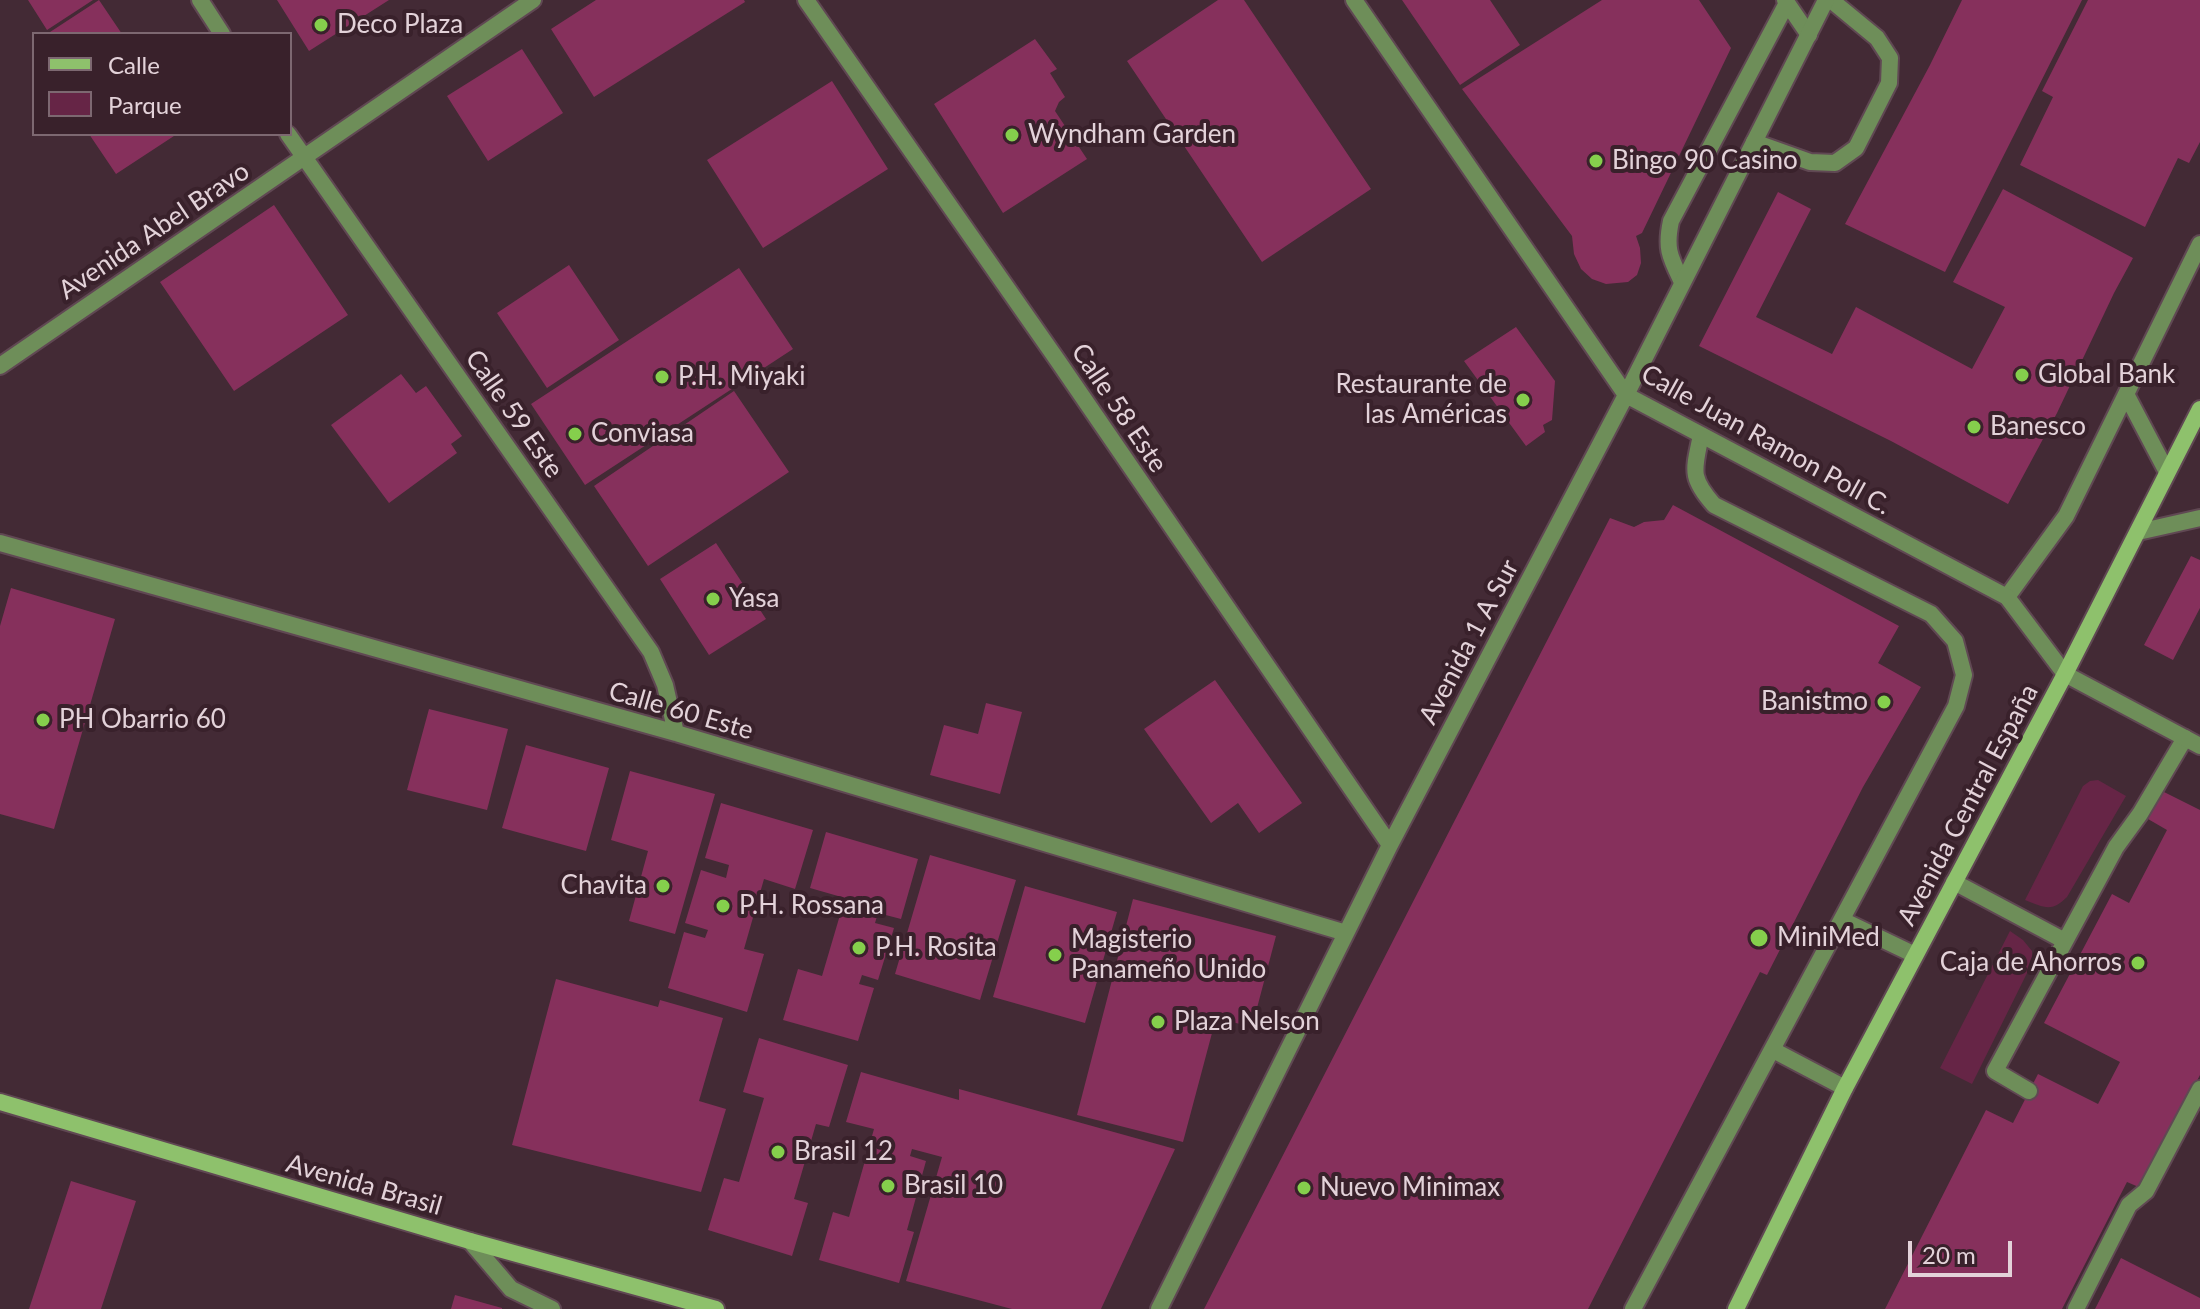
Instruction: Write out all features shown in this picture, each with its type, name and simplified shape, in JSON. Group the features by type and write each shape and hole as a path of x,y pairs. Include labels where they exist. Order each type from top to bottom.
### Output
{"main road":[{"name":"Avenida Central España","path":"1736,1309 1845,1088 2065,674 2200,409"},
{"name":"Avenida Brasil","path":"0,1102 669,1302 716,1309"}],"street":[{"path":"200,0 221,32"},
{"name":"Avenida Abel Bravo","path":"0,366 533,0"},
{"name":"Calle 58 Este","path":"806,0 1390,845"},
{"name":"Calle Juan Ramon Poll C.","path":"1354,0 1626,395 2007,597 2065,674"},
{"path":"1754,142 1810,162 1835,163 1856,148 1889,83 1890,58 1877,38 1829,0"},
{"name":"Avenida 1 A Sur","path":"1161,1308 1390,845 1829,0"},
{"path":"1682,282 1671,259 1667,241 1671,221 1786,2 1809,35"},
{"name":"Calle 59 Este","path":"289,136 651,652 665,685 676,733"},
{"path":"2007,597 2066,516 2200,244"},
{"path":"2126,394 2167,472"},
{"path":"1633,1309 1956,706 1964,675 1955,641 1931,614 1714,505 1698,487 1694,466 1701,435"},
{"path":"2138,532 2200,518"},
{"name":"Calle 60 Este","path":"0,543 676,733 1346,933"},
{"path":"2029,1091 1995,1071 2116,847 2192,742 2065,674"},
{"path":"1954,882 2065,941"},
{"path":"1842,920 1915,955"},
{"path":"1773,1050 1845,1088"},
{"path":"2076,1309 2129,1205 2146,1191 2200,1089"},
{"path":"470,1241 511,1289 552,1309"}],"green space":[{"path":"2098,780 2126,796 2067,897 2052,907 2025,900 2083,786"},
{"path":"2010,931 2032,951 2032,963 1972,1084 1940,1068"}],"building":[{"path":"28,0 93,0 47,30"},
{"path":"99,0 121,32 50,32"},
{"name":"Deco Plaza","path":"277,0 389,0 309,51"},
{"path":"596,0 745,2 594,97 551,29"},
{"path":"1218,0 1244,0 1371,189 1262,262 1127,61"},
{"path":"1402,0 1490,0 1520,45 1460,85"},
{"name":"Bingo 90 Casino","path":"1602,0 1699,0 1731,48 1642,233 1636,236 1641,263 1637,275 1628,282 1606,284 1592,279 1581,269 1574,254 1572,236 1462,89"},
{"path":"1962,0 2082,0 1945,272 1845,224"},
{"path":"2088,0 2200,0 2200,142 2189,163 2178,158 2145,227 2020,165 2053,97 2042,91"},
{"name":"Wyndham Garden","path":"1035,39 1057,69 1050,73 1065,97 1055,111 1087,159 1003,213 934,104"},
{"path":"522,49 563,113 488,161 447,96"},
{"path":"832,81 888,169 763,248 707,160"},
{"path":"90,136 174,136 116,174"},
{"path":"2003,189 2133,258 2057,413 2008,504 1891,441 1699,346 1778,192 1811,209 1756,317 1832,354 1856,307 1972,369 2005,307 1953,282"},
{"path":"274,205 348,315 234,391 160,282"},
{"path":"569,265 619,340 547,388 497,313"},
{"name":"P.H. Miyaki","path":"739,268 793,349 585,485 531,404"},
{"name":"Restaurante de las Américas","path":"1516,327 1555,381 1552,420 1543,425 1545,432 1526,446 1464,361"},
{"path":"401,374 416,393 426,386 462,436 451,444 457,453 389,503 331,425"},
{"path":"734,391 789,472 648,566 594,486"},
{"path":"1673,505 1899,626 1878,663 1921,687 1863,787 1767,975 1760,972 1588,1309 1204,1309 1610,518 1634,527 1644,522 1664,520"},
{"name":"Yasa","path":"716,543 766,619 709,655 660,579"},
{"path":"2191,556 2200,560 2200,608 2173,660 2144,645"},
{"name":"PH Obarrio 60","path":"11,588 115,619 54,829 0,814 0,626"},
{"path":"1215,680 1302,803 1259,833 1238,803 1211,823 1144,729"},
{"path":"986,703 1022,712 1000,794 930,775 944,725 978,734"},
{"path":"429,709 508,729 487,810 407,790"},
{"path":"526,745 609,768 586,851 502,828"},
{"name":"Chavita","path":"630,771 715,794 675,934 629,921 648,851 611,840"},
{"path":"2162,791 2200,810 2200,1075 2141,1188 2127,1182 2062,1309 1885,1309 1986,1110 2013,1123 2038,1074 2098,1104 2120,1062 2044,1023 2112,894 2129,903 2167,830 2148,819"},
{"name":"P.H. Rossana","path":"721,803 813,830 795,889 764,879 744,949 764,954 747,1012 668,988 684,932 705,938 708,930 685,923 701,870 726,878 729,865 705,858"},
{"name":"P.H. Rosita","path":"826,832 918,859 901,919 878,913 875,923 894,928 878,980 862,975 859,984 874,988 858,1041 783,1020 798,969 822,976 845,898 810,888"},
{"path":"930,855 1016,880 980,1000 895,974"},
{"name":"Magisterio Panameño Unido","path":"1025,886 1117,912 1085,1023 993,997"},
{"name":"Plaza Nelson","path":"1133,899 1276,936 1252,1027 1216,1018 1183,1142 1077,1115"},
{"path":"556,979 658,1007 660,1000 723,1018 699,1101 726,1109 701,1192 512,1145"},
{"name":"Brasil 12","path":"759,1038 848,1065 829,1127 816,1124 794,1199 808,1203 792,1256 708,1230 724,1178 739,1182 764,1098 743,1092"},
{"path":"861,1072 959,1100 959,1089 1175,1149 1101,1309 1012,1309 906,1281 942,1157 912,1149 910,1156 926,1161 907,1230 914,1232 899,1283 819,1260 833,1212 849,1217 874,1129 846,1122"},
{"path":"71,1181 136,1201 101,1309 29,1309"},
{"path":"2121,1258 2200,1298 2200,1309 2095,1309"},
{"path":"455,1295 502,1308 502,1309 451,1309"}],"place":[{"name":"Deco Plaza","path":"321,25"},
{"name":"Wyndham Garden","path":"1012,135"},
{"name":"Bingo 90 Casino","path":"1596,161"},
{"name":"Global Bank","path":"2022,375"},
{"name":"P.H. Miyaki","path":"662,377"},
{"name":"Restaurante de las Américas","path":"1523,400"},
{"name":"Banesco","path":"1974,427"},
{"name":"Conviasa","path":"575,434"},
{"name":"Yasa","path":"713,599"},
{"name":"Banistmo","path":"1884,702"},
{"name":"PH Obarrio 60","path":"43,720"},
{"name":"Chavita","path":"663,886"},
{"name":"P.H. Rossana","path":"723,906"},
{"name":"MiniMed","path":"1759,938"},
{"name":"P.H. Rosita","path":"859,948"},
{"name":"Magisterio Panameño Unido","path":"1055,955"},
{"name":"Caja de Ahorros","path":"2138,963"},
{"name":"Plaza Nelson","path":"1158,1022"},
{"name":"Brasil 12","path":"778,1152"},
{"name":"Brasil 10","path":"888,1186"},
{"name":"Nuevo Minimax","path":"1304,1188"}]}
